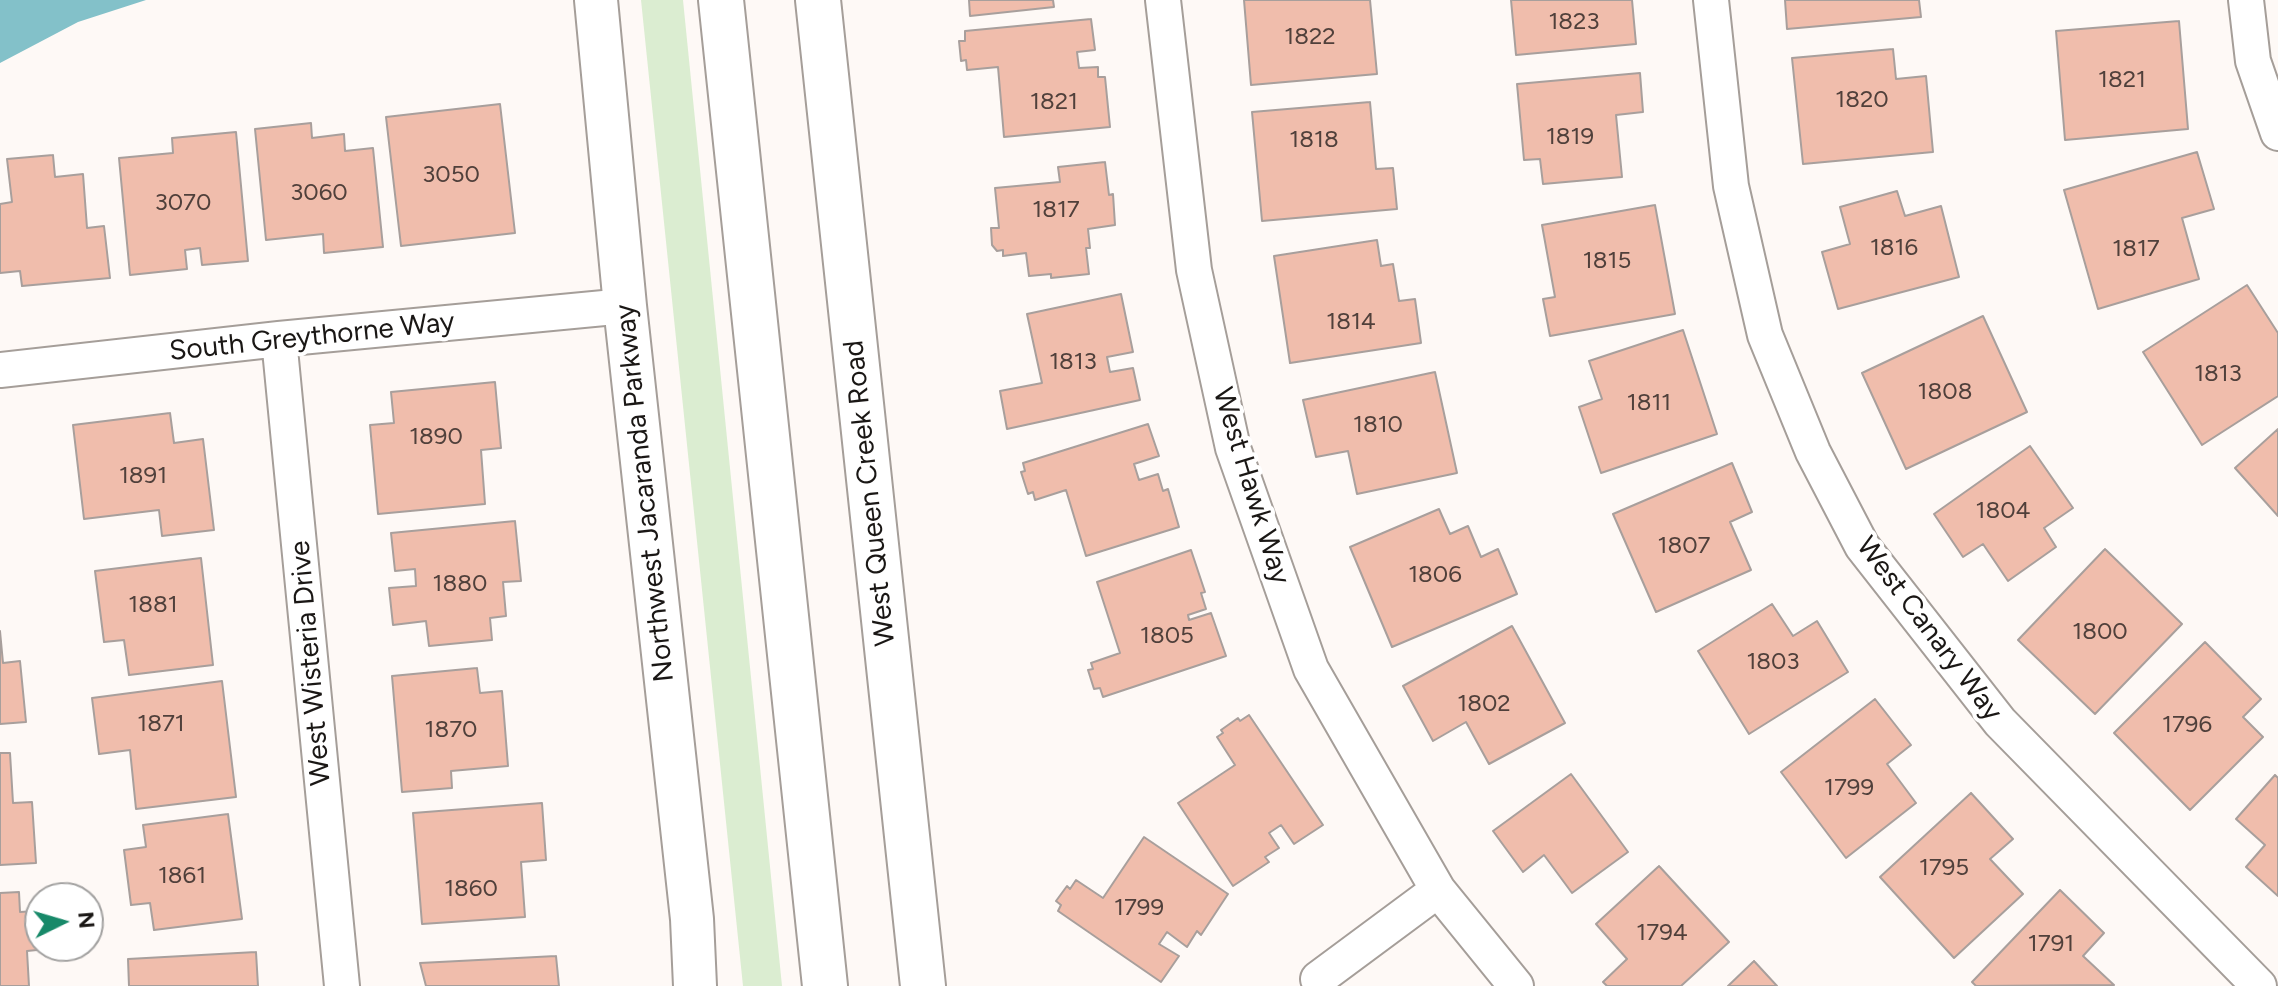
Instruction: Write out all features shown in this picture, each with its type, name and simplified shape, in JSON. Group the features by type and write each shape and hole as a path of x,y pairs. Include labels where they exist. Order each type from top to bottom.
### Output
{"main road":[{"path":"721,0 825,986"},
{"name":"West Queen Creek Road","path":"818,0 923,986"}],"street":[{"name":"Northwest Jacaranda Parkway","path":"596,0 625,306 692,919 695,986"},
{"name":"West Hawk Way","path":"1163,0 1194,270 1233,448 1311,669 1438,890 1516,986"},
{"name":"West Canary Way","path":"1711,0 1731,186 1765,335 1813,452 1862,546 2000,722 2259,986"},
{"path":"2246,0 2253,61 2278,133"},
{"name":"South Greythorne Way","path":"0,370 279,339 625,306"},
{"name":"West Wisteria Drive","path":"279,339 342,986"},
{"path":"1318,979 1438,890"}],"green space":[{"path":"641,0 683,0 782,986 743,986"}],"water":[{"path":"0,0 146,0 78,22 0,63"}],"building":[{"path":"969,0 1053,0 1054,7 970,16"},
{"path":"1244,0 1370,0 1377,74 1251,85"},
{"path":"1511,0 1632,0 1636,44 1516,55"},
{"path":"1785,0 1919,0 1921,17 1787,29"},
{"path":"1091,19 1095,50 1077,52 1079,68 1098,67 1098,77 1105,77 1110,127 1004,137 998,67 967,70 966,60 961,61 959,41 965,41 965,31"},
{"path":"2179,21 2188,129 2065,140 2056,31"},
{"path":"1893,49 1896,79 1926,76 1933,152 1803,164 1792,58"},
{"path":"1640,73 1643,112 1616,115 1622,177 1543,184 1540,159 1524,160 1517,84"},
{"path":"1370,102 1376,169 1393,168 1397,209 1262,221 1252,112"},
{"path":"500,104 515,233 401,246 386,117"},
{"path":"311,123 312,138 344,134 345,151 373,148 383,247 324,253 323,234 266,240 255,129"},
{"path":"236,132 248,261 202,265 200,248 185,250 187,269 130,275 119,158 173,153 172,138"},
{"path":"2197,152 2214,209 2182,218 2199,279 2098,309 2064,190"},
{"path":"53,155 55,177 83,174 87,228 104,226 110,278 22,286 20,271 0,273 0,204 12,202 7,159"},
{"path":"1105,162 1109,195 1113,194 1115,225 1088,229 1090,248 1086,248 1089,274 1051,278 1051,274 1029,276 1026,253 1003,256 1003,250 997,251 992,245 991,228 999,228 995,188 1060,182 1058,167"},
{"path":"1897,191 1905,216 1941,206 1959,277 1838,309 1822,252 1850,244 1840,207"},
{"path":"1655,205 1675,314 1550,336 1543,299 1555,297 1542,225"},
{"path":"1377,240 1381,266 1393,264 1399,301 1415,299 1421,343 1290,363 1274,256"},
{"path":"2247,285 2278,333 2278,396 2202,445 2143,352"},
{"path":"1121,294 1133,352 1107,357 1110,372 1133,368 1140,400 1007,429 1000,391 1042,383 1027,314"},
{"path":"1983,316 2027,412 1906,469 1862,373"},
{"path":"1683,330 1717,434 1601,473 1579,407 1602,399 1589,361"},
{"path":"1435,372 1457,473 1357,494 1348,451 1316,457 1303,400"},
{"path":"495,382 501,448 481,450 485,504 378,514 370,425 394,423 391,392"},
{"path":"170,413 174,443 203,439 214,530 162,536 159,510 84,519 73,425"},
{"path":"1148,424 1159,456 1134,464 1139,480 1158,474 1163,491 1168,489 1179,527 1086,556 1066,490 1035,500 1033,492 1028,494 1021,472 1025,471 1023,463"},
{"path":"2278,429 2278,516 2235,468"},
{"path":"2030,446 2073,508 2044,528 2056,547 2008,581 1983,544 1963,557 1934,514"},
{"path":"1732,463 1752,512 1730,522 1751,570 1656,612 1613,514"},
{"path":"1439,509 1450,534 1468,526 1481,557 1498,549 1517,594 1392,647 1350,547"},
{"path":"515,521 521,581 503,582 506,616 490,618 492,640 429,646 426,621 393,625 389,588 416,586 415,569 395,571 391,533"},
{"path":"2105,549 2182,624 2095,714 2018,640"},
{"path":"1191,550 1205,592 1201,593 1206,609 1188,615 1189,620 1211,613 1226,656 1103,697 1100,688 1094,689 1088,670 1093,669 1091,663 1120,653 1097,582"},
{"path":"201,558 213,665 129,675 124,640 104,642 95,571"},
{"path":"1772,604 1793,636 1817,621 1848,672 1749,734 1698,651"},
{"path":"1512,626 1565,723 1489,764 1466,722 1433,741 1403,686"},
{"path":"0,631 3,663 20,661 26,722 0,724"},
{"path":"2205,642 2261,699 2243,717 2263,737 2190,810 2114,733"},
{"path":"477,668 480,693 502,691 508,766 451,771 452,788 402,792 392,676"},
{"path":"222,681 236,797 136,809 130,750 99,754 92,698"},
{"path":"1875,699 1911,745 1887,764 1916,803 1846,858 1781,772"},
{"path":"1249,715 1323,825 1294,844 1281,825 1269,833 1279,848 1265,857 1269,862 1233,886 1178,803 1235,765 1217,737 1223,733 1221,730 1238,718 1240,721"},
{"path":"0,753 10,753 13,803 32,802 36,863 0,865"},
{"path":"1571,774 1628,852 1572,893 1544,855 1523,872 1493,831"},
{"path":"2275,775 2278,778 2278,896 2246,867 2265,845 2236,819"},
{"path":"1971,793 2013,839 1990,859 2023,894 1954,958 1880,877"},
{"path":"542,803 546,860 521,862 525,917 422,924 413,813"},
{"path":"228,814 242,919 154,930 150,903 131,905 124,850 146,847 143,825"},
{"path":"1144,837 1228,894 1201,935 1197,931 1187,947 1167,932 1159,944 1179,956 1161,982 1058,911 1061,905 1056,901 1076,880 1103,898"},
{"path":"1659,866 1729,942 1681,986 1607,986 1603,982 1627,959 1596,924"},
{"path":"2060,890 2104,933 2083,956 2114,985 1976,986 1972,982"},
{"path":"19,892 20,912 24,912 24,962 28,962 29,986 0,986 0,893"},
{"path":"256,952 258,986 129,986 128,959"},
{"path":"556,956 559,986 426,986 420,963"},
{"path":"1754,961 1777,986 1728,986"}]}
